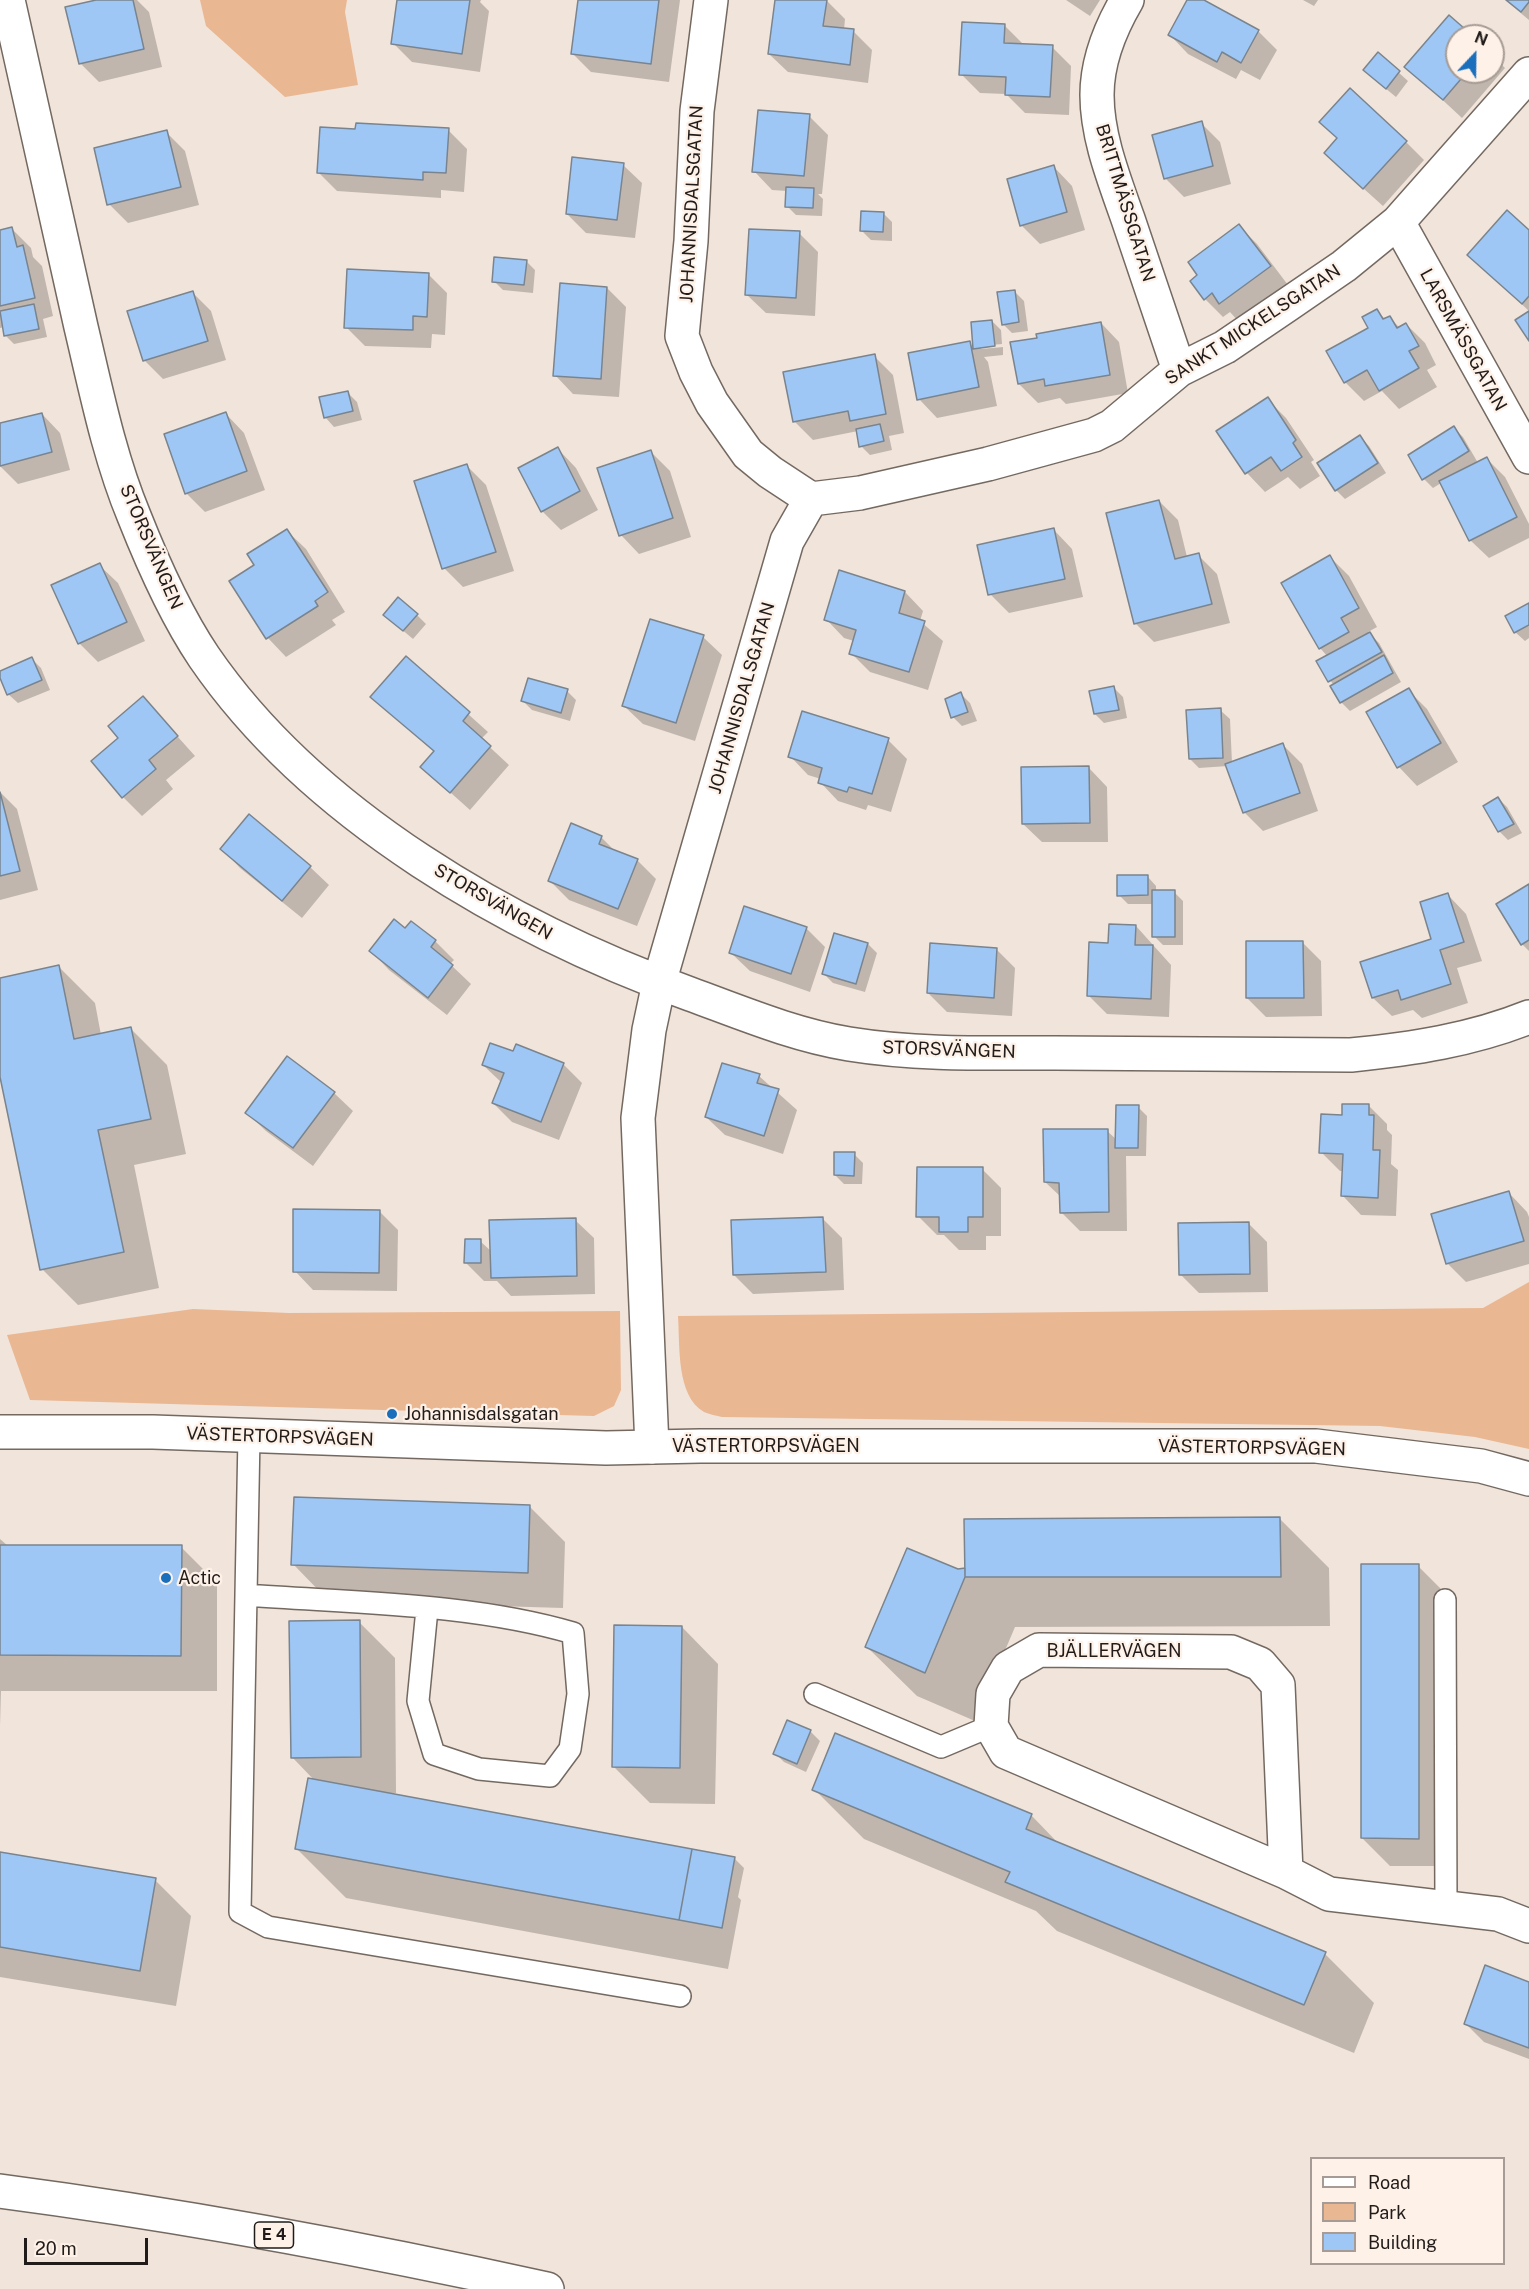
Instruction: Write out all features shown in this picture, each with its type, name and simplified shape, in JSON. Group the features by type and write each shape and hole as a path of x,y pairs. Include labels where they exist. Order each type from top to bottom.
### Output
{"main road":[{"name":"STORSVÄNGEN","path":"8,0 65,259 111,445 132,512 170,596 203,656 242,705 284,751 328,791 379,831 468,892 578,949 659,983 794,1032 847,1044 896,1050 1351,1055 1404,1050 1454,1040 1499,1029 1529,1017"},
{"name":"JOHANNISDALSGATAN","path":"652,1447 638,1118 649,1030 659,983 788,541 811,499 770,472 748,454 712,403 696,372 682,336 691,241 697,111 711,0"},
{"name":"BRITTMÄSSGATAN","path":"1126,0 1114,22 1100,65 1097,94 1098,124 1111,171 1179,370"},
{"name":"SANKT MICKELSGATAN","path":"811,499 860,493 988,464 1094,435 1112,426 1179,370 1225,347 1344,266 1398,222 1529,74"},
{"name":"LARSMÄSSGATAN","path":"1398,222 1529,457"},
{"name":"VÄSTERTORPSVÄGEN","path":"0,1432 153,1432 606,1448 1316,1446 1481,1466 1529,1479"},
{"name":"BJÄLLERVÄGEN","path":"991,1726 993,1694 1008,1668 1039,1650 1231,1652 1260,1664 1278,1685 1286,1872"},
{"path":"991,1726 1006,1752 1286,1872 1329,1894 1498,1914 1529,1926"},
{"name":"E 4","path":"0,2191 91,2203 419,2261 547,2289"}],"lane":[{"path":"249,1436 240,1912 268,1927 680,1996"},
{"path":"246,1595 427,1608 532,1622 573,1633 578,1694 570,1749 550,1776 479,1769 435,1754 418,1701 427,1608"},
{"path":"1445,1600 1446,1908"},
{"path":"815,1694 941,1747 991,1726"}],"green space":[{"path":"200,0 347,0 345,12 358,85 285,97 206,26"},
{"path":"1529,1282 1529,1449 1475,1437 1380,1426 722,1417 704,1412 695,1404 688,1394 681,1369 678,1316 1483,1308"},
{"path":"193,1309 289,1313 620,1311 621,1390 614,1406 594,1416 30,1400 7,1335"}],"building":[{"path":"96,0 133,0 144,49 79,64 65,7"},
{"path":"397,0 470,0 462,54 391,44"},
{"path":"578,0 659,0 651,64 571,54"},
{"path":"775,0 827,0 823,26 854,29 850,65 768,54"},
{"path":"1187,0 1204,0 1259,30 1241,63 1222,52 1217,62 1168,35"},
{"path":"1506,0 1529,0 1529,2 1521,12"},
{"path":"1449,15 1459,24 1445,24 1445,84 1457,84 1443,100 1404,67"},
{"path":"962,22 1005,24 1004,43 1053,45 1050,97 1005,95 1006,77 959,75"},
{"path":"1378,52 1400,71 1386,89 1363,70"},
{"path":"1350,88 1407,141 1363,189 1324,153 1337,138 1319,122"},
{"path":"758,110 810,114 804,176 752,172"},
{"path":"1202,121 1213,166 1164,179 1152,135"},
{"path":"356,123 449,128 446,173 423,172 423,180 317,173 320,127 355,129"},
{"path":"167,130 181,187 107,205 94,148"},
{"path":"572,157 624,163 617,220 566,214"},
{"path":"1054,165 1067,212 1020,226 1007,179"},
{"path":"786,187 814,188 813,208 785,207"},
{"path":"1507,210 1529,230 1529,296 1522,304 1467,255"},
{"path":"861,211 884,212 883,232 860,231"},
{"path":"1239,224 1271,266 1219,304 1212,293 1204,300 1190,281 1197,275 1188,262"},
{"path":"12,227 17,247 23,245 35,298 0,306 0,230"},
{"path":"749,229 800,231 796,298 745,295"},
{"path":"494,257 527,260 524,285 492,282"},
{"path":"347,269 429,273 427,317 413,316 413,330 344,328"},
{"path":"560,283 607,287 601,379 553,376"},
{"path":"1015,290 1019,322 1002,325 997,292"},
{"path":"193,291 208,341 143,361 127,311"},
{"path":"34,304 39,329 4,336 0,311"},
{"path":"1377,309 1383,319 1390,316 1397,328 1406,323 1419,346 1409,351 1419,368 1379,391 1367,370 1344,383 1326,351 1368,328 1362,317"},
{"path":"1529,311 1529,341 1515,320"},
{"path":"992,320 995,346 973,349 971,322"},
{"path":"1101,322 1110,375 1045,386 1044,379 1018,384 1010,342 1037,338 1036,334"},
{"path":"970,341 979,387 917,400 908,353"},
{"path":"875,354 886,414 850,421 848,411 793,422 783,372"},
{"path":"348,391 353,411 324,418 319,397"},
{"path":"1268,397 1296,440 1293,443 1302,457 1281,471 1271,457 1245,474 1216,431"},
{"path":"226,412 247,471 185,494 164,434"},
{"path":"42,413 52,452 0,466 0,423"},
{"path":"880,424 884,441 859,447 856,429"},
{"path":"1454,426 1469,451 1422,480 1408,455"},
{"path":"1360,435 1378,463 1335,491 1317,463"},
{"path":"558,447 580,491 541,512 518,468"},
{"path":"651,450 673,518 619,536 597,468"},
{"path":"1487,457 1517,517 1469,541 1439,481"},
{"path":"467,464 496,552 442,569 414,481"},
{"path":"1159,500 1175,559 1199,553 1212,604 1134,624 1106,513"},
{"path":"1054,528 1065,579 988,595 977,545"},
{"path":"287,529 328,592 315,601 318,606 266,639 229,581 254,565 247,554"},
{"path":"1330,555 1359,608 1341,618 1349,632 1319,649 1281,583"},
{"path":"100,563 127,622 78,644 51,585"},
{"path":"839,570 905,591 899,613 925,621 909,672 849,654 856,630 824,620"},
{"path":"398,597 418,614 403,631 383,615"},
{"path":"1529,603 1529,625 1514,633 1505,616"},
{"path":"650,619 704,635 676,723 622,706"},
{"path":"1370,632 1382,652 1328,682 1316,661"},
{"path":"1384,655 1393,673 1340,703 1330,686"},
{"path":"406,656 470,712 463,721 491,746 450,793 420,767 434,751 370,697"},
{"path":"32,657 42,680 7,695 0,678 0,671"},
{"path":"528,678 568,689 561,713 521,701"},
{"path":"1114,686 1119,710 1094,714 1089,691"},
{"path":"1409,688 1441,743 1397,768 1366,712"},
{"path":"961,692 968,712 951,718 945,699"},
{"path":"143,696 178,736 149,760 156,769 122,798 91,761 118,738 108,726"},
{"path":"1221,708 1223,758 1189,759 1186,710"},
{"path":"802,711 889,738 872,794 849,787 847,792 818,783 822,768 788,757"},
{"path":"1283,743 1300,793 1243,813 1225,764"},
{"path":"1089,766 1090,823 1022,824 1021,767"},
{"path":"0,792 20,871 0,876"},
{"path":"1498,797 1514,824 1498,832 1483,806"},
{"path":"249,814 311,866 282,901 220,849"},
{"path":"571,823 602,836 599,844 638,859 618,909 548,881"},
{"path":"1117,875 1148,875 1148,895 1117,896"},
{"path":"1529,884 1529,940 1521,945 1496,904"},
{"path":"1152,890 1175,890 1175,937 1152,937"},
{"path":"1448,893 1464,942 1440,950 1451,984 1401,1000 1398,990 1372,998 1360,962 1431,939 1420,902"},
{"path":"744,906 807,927 791,974 729,953"},
{"path":"394,919 405,928 411,921 436,940 431,947 453,965 428,998 369,951"},
{"path":"1109,924 1136,925 1135,945 1153,945 1151,999 1087,996 1089,942 1108,943"},
{"path":"834,933 868,943 856,984 822,974"},
{"path":"1246,941 1303,941 1304,998 1246,998"},
{"path":"930,943 997,948 994,998 927,993"},
{"path":"59,965 74,1039 131,1027 151,1119 98,1130 124,1252 40,1270 0,1077 0,978"},
{"path":"490,1043 513,1051 516,1044 564,1063 541,1122 492,1103 504,1073 482,1065"},
{"path":"287,1056 335,1092 293,1148 245,1113"},
{"path":"722,1063 760,1074 757,1083 779,1089 764,1136 705,1117"},
{"path":"1342,1104 1369,1104 1369,1115 1374,1115 1373,1150 1380,1150 1378,1198 1341,1196 1343,1154 1319,1153 1321,1114 1342,1115"},
{"path":"1116,1105 1139,1105 1138,1148 1115,1148"},
{"path":"1043,1129 1108,1129 1109,1212 1060,1213 1059,1183 1044,1182"},
{"path":"834,1152 855,1152 854,1176 834,1175"},
{"path":"917,1167 983,1167 983,1217 968,1217 968,1232 939,1232 939,1217 916,1217"},
{"path":"1509,1191 1524,1241 1446,1264 1431,1214"},
{"path":"293,1209 380,1210 379,1273 293,1272"},
{"path":"823,1217 826,1272 733,1275 731,1220"},
{"path":"576,1218 577,1276 491,1278 489,1220"},
{"path":"1249,1222 1250,1274 1179,1275 1178,1223"},
{"path":"465,1239 481,1239 481,1263 464,1263"},
{"path":"294,1497 530,1505 528,1573 291,1565"},
{"path":"1280,1517 1281,1577 965,1577 964,1519"},
{"path":"0,1545 182,1545 181,1656 0,1655"},
{"path":"907,1548 958,1569 965,1568 965,1577 925,1673 865,1647"},
{"path":"1361,1564 1419,1564 1419,1839 1361,1838"},
{"path":"360,1620 361,1757 291,1758 289,1621"},
{"path":"614,1625 682,1626 680,1768 612,1767"},
{"path":"787,1720 811,1730 797,1764 773,1754"},
{"path":"835,1733 1032,1814 1026,1829 1326,1952 1304,2005 1005,1882 1010,1872 812,1790"},
{"path":"308,1778 692,1849 679,1920 295,1849"},
{"path":"692,1849 735,1857 722,1928 679,1920"},
{"path":"0,1852 156,1878 140,1971 0,1947"},
{"path":"1485,1965 1529,1982 1529,2048 1464,2024"}],"place":[{"name":"Johannisdalsgatan","path":"392,1414"},
{"name":"Actic","path":"166,1578"}]}
